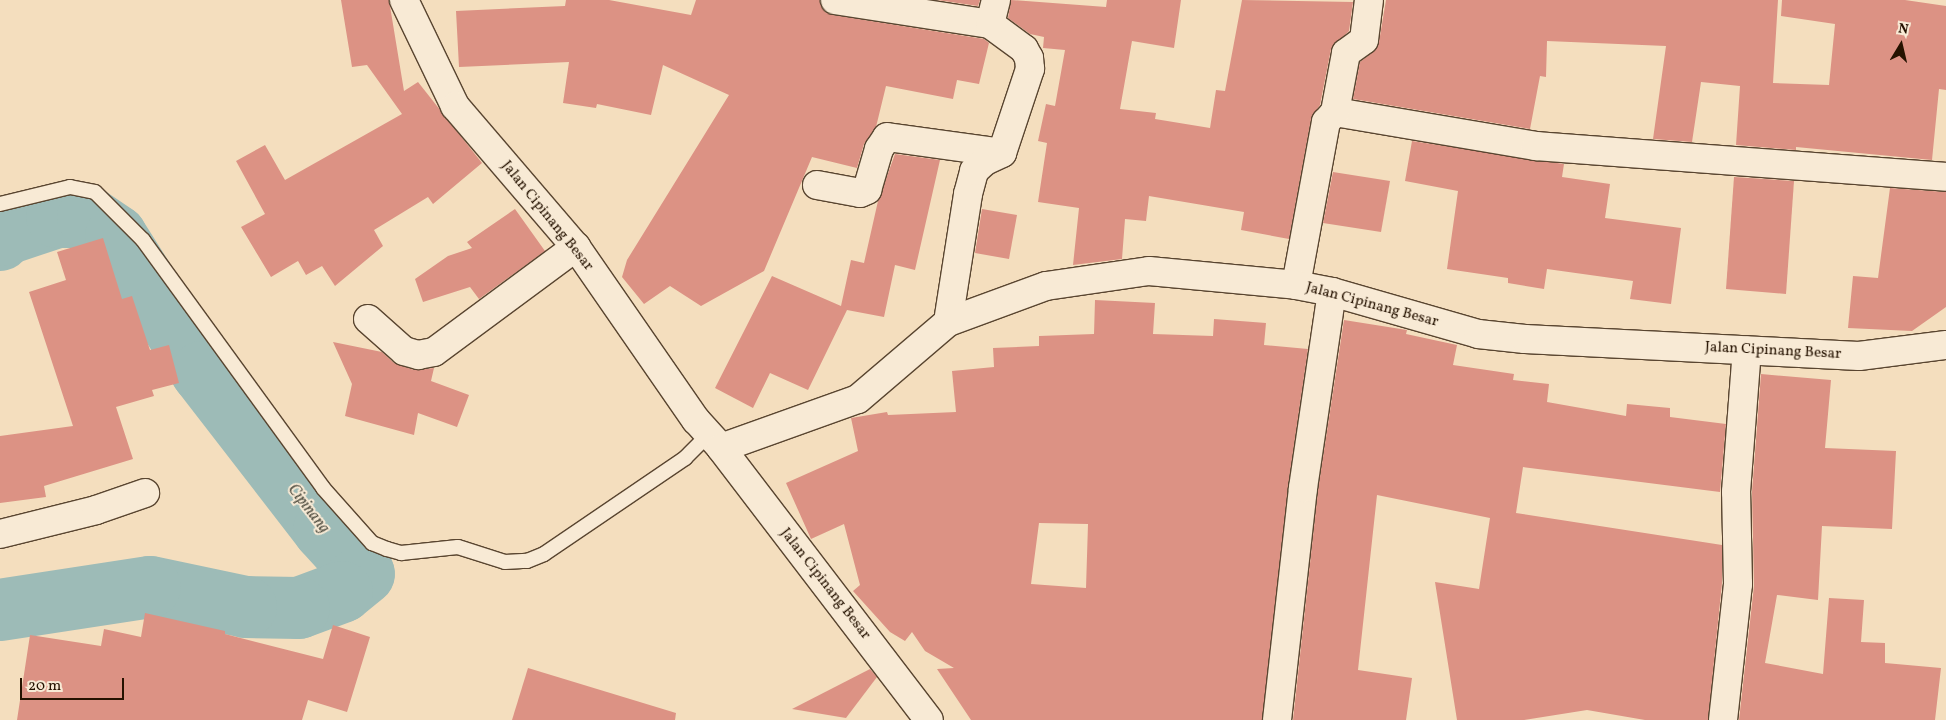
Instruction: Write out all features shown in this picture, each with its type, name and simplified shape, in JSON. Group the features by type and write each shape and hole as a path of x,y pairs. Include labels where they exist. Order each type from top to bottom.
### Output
{"street":[{"name":"Jalan Cipinang Besar","path":"404,0 455,106 576,247 714,442 929,720"},
{"path":"835,0 993,12 1024,49 1029,58 1030,69 1002,153 985,161 974,172 948,322"},
{"path":"1296,285 1326,122 1335,112 1346,53 1364,40 1369,0"},
{"path":"1335,112 1536,146 1946,177"},
{"path":"817,186 860,193 867,190 879,149 887,137 1002,153"},
{"path":"368,319 404,351 418,354 434,352 576,247"},
{"name":"Jalan Cipinang Besar","path":"714,442 858,399 948,322 1046,286 1149,270 1296,285 1332,292 1478,334 1859,356 1946,345"},
{"path":"1278,720 1303,488 1332,292"},
{"path":"1723,720 1738,584 1736,492 1747,350"},
{"path":"0,534 96,510 145,493"}],"lane":[{"path":"0,204 70,187 95,192 143,240 323,488 372,543 387,549 401,553 458,547 505,562 527,561 544,554 685,458 714,442"}],"building":[{"path":"341,0 389,0 404,91 418,82 482,163 433,204 428,197 374,230 383,246 335,286 322,266 306,275 298,261 271,277 241,227 265,214 236,161 265,145 285,180 402,114 367,65 352,67"},
{"path":"566,0 609,0 691,15 696,0 820,0 825,12 833,15 984,39 989,43 979,84 957,80 953,99 886,86 876,127 864,144 857,168 812,157 764,271 701,306 670,286 644,304 622,277 627,260 729,95 663,65 651,115 597,104 596,108 563,103 569,62 459,67 456,11 565,6"},
{"path":"937,0 980,0 978,6"},
{"path":"1011,0 1106,7 1107,0 1181,0 1174,48 1132,41 1120,109 1156,113 1155,119 1210,128 1216,90 1225,91 1242,0 1353,2 1349,31 1331,49 1320,105 1311,119 1289,239 1241,230 1244,212 1149,196 1146,221 1125,219 1122,259 1073,265 1079,208 1038,202 1047,143 1038,141 1046,104 1055,106 1065,50 1043,48 1044,37 1030,34 1008,18"},
{"path":"1386,0 1778,0 1773,83 1829,85 1835,24 1781,16 1782,0 1905,0 1946,6 1946,90 1939,89 1932,160 1796,147 1796,150 1736,145 1740,86 1701,82 1692,142 1653,139 1666,46 1547,41 1546,77 1540,76 1530,129 1353,99 1360,62 1373,52 1379,42"},
{"path":"1412,141 1564,164 1562,177 1610,184 1605,218 1681,228 1671,304 1630,299 1633,281 1547,269 1544,289 1508,283 1508,278 1447,269 1458,191 1405,181"},
{"path":"895,154 940,160 915,270 895,265 884,317 847,310 808,390 770,373 753,408 715,388 772,276 841,306 851,260 864,263 878,201"},
{"path":"1333,172 1390,181 1381,232 1323,223"},
{"path":"1734,177 1794,181 1786,294 1726,289"},
{"path":"1890,188 1946,192 1946,307 1912,331 1848,328 1853,276 1878,278"},
{"path":"515,209 545,251 479,299 470,287 423,302 415,279 448,256 472,248 467,242"},
{"path":"982,209 1017,215 1009,259 975,253"},
{"path":"103,238 122,299 132,296 150,350 169,345 179,383 152,390 154,396 116,407 133,459 44,486 46,497 0,503 0,436 73,426 29,292 66,280 57,252"},
{"path":"1095,300 1155,303 1153,334 1213,336 1214,319 1266,323 1264,345 1308,349 1288,486 1262,720 971,720 937,669 954,668 925,651 912,632 905,641 890,632 853,591 860,585 844,524 811,539 786,483 858,451 851,418 887,412 888,415 956,412 952,371 994,367 993,348 1039,346 1039,336 1094,334","holes":["1039,523 1088,524 1086,588 1031,584"]},
{"path":"1344,320 1407,330 1406,334 1457,345 1453,365 1514,374 1513,380 1549,384 1547,402 1626,416 1627,404 1670,408 1670,417 1726,424 1720,492 1523,467 1516,513 1722,545 1722,583 1708,720 1645,720 1587,710 1524,720 1457,720 1435,582 1479,589 1490,518 1377,495 1358,670 1412,678 1406,720 1293,720 1318,490"},
{"path":"333,342 382,352 394,363 414,370 434,368 431,381 469,395 457,427 418,413 414,435 345,416 352,384"},
{"path":"1761,374 1831,380 1825,448 1896,451 1892,529 1822,526 1818,600 1777,595 1765,663 1823,674 1829,598 1864,600 1861,642 1885,643 1885,663 1941,668 1935,720 1739,720 1754,586 1752,492"},
{"path":"145,613 225,631 225,634 323,659 333,625 370,637 347,712 308,700 302,720 17,720 30,635 101,646 104,629 141,637"},
{"path":"528,668 676,713 675,720 512,720"},
{"path":"870,669 877,677 846,718 792,709"}],"waterway":[{"name":"Cipinang","path":"0,240 3,235 57,217 88,217 116,236 202,372 324,530 364,574 342,592 299,608 246,607 150,587 0,610"}]}
